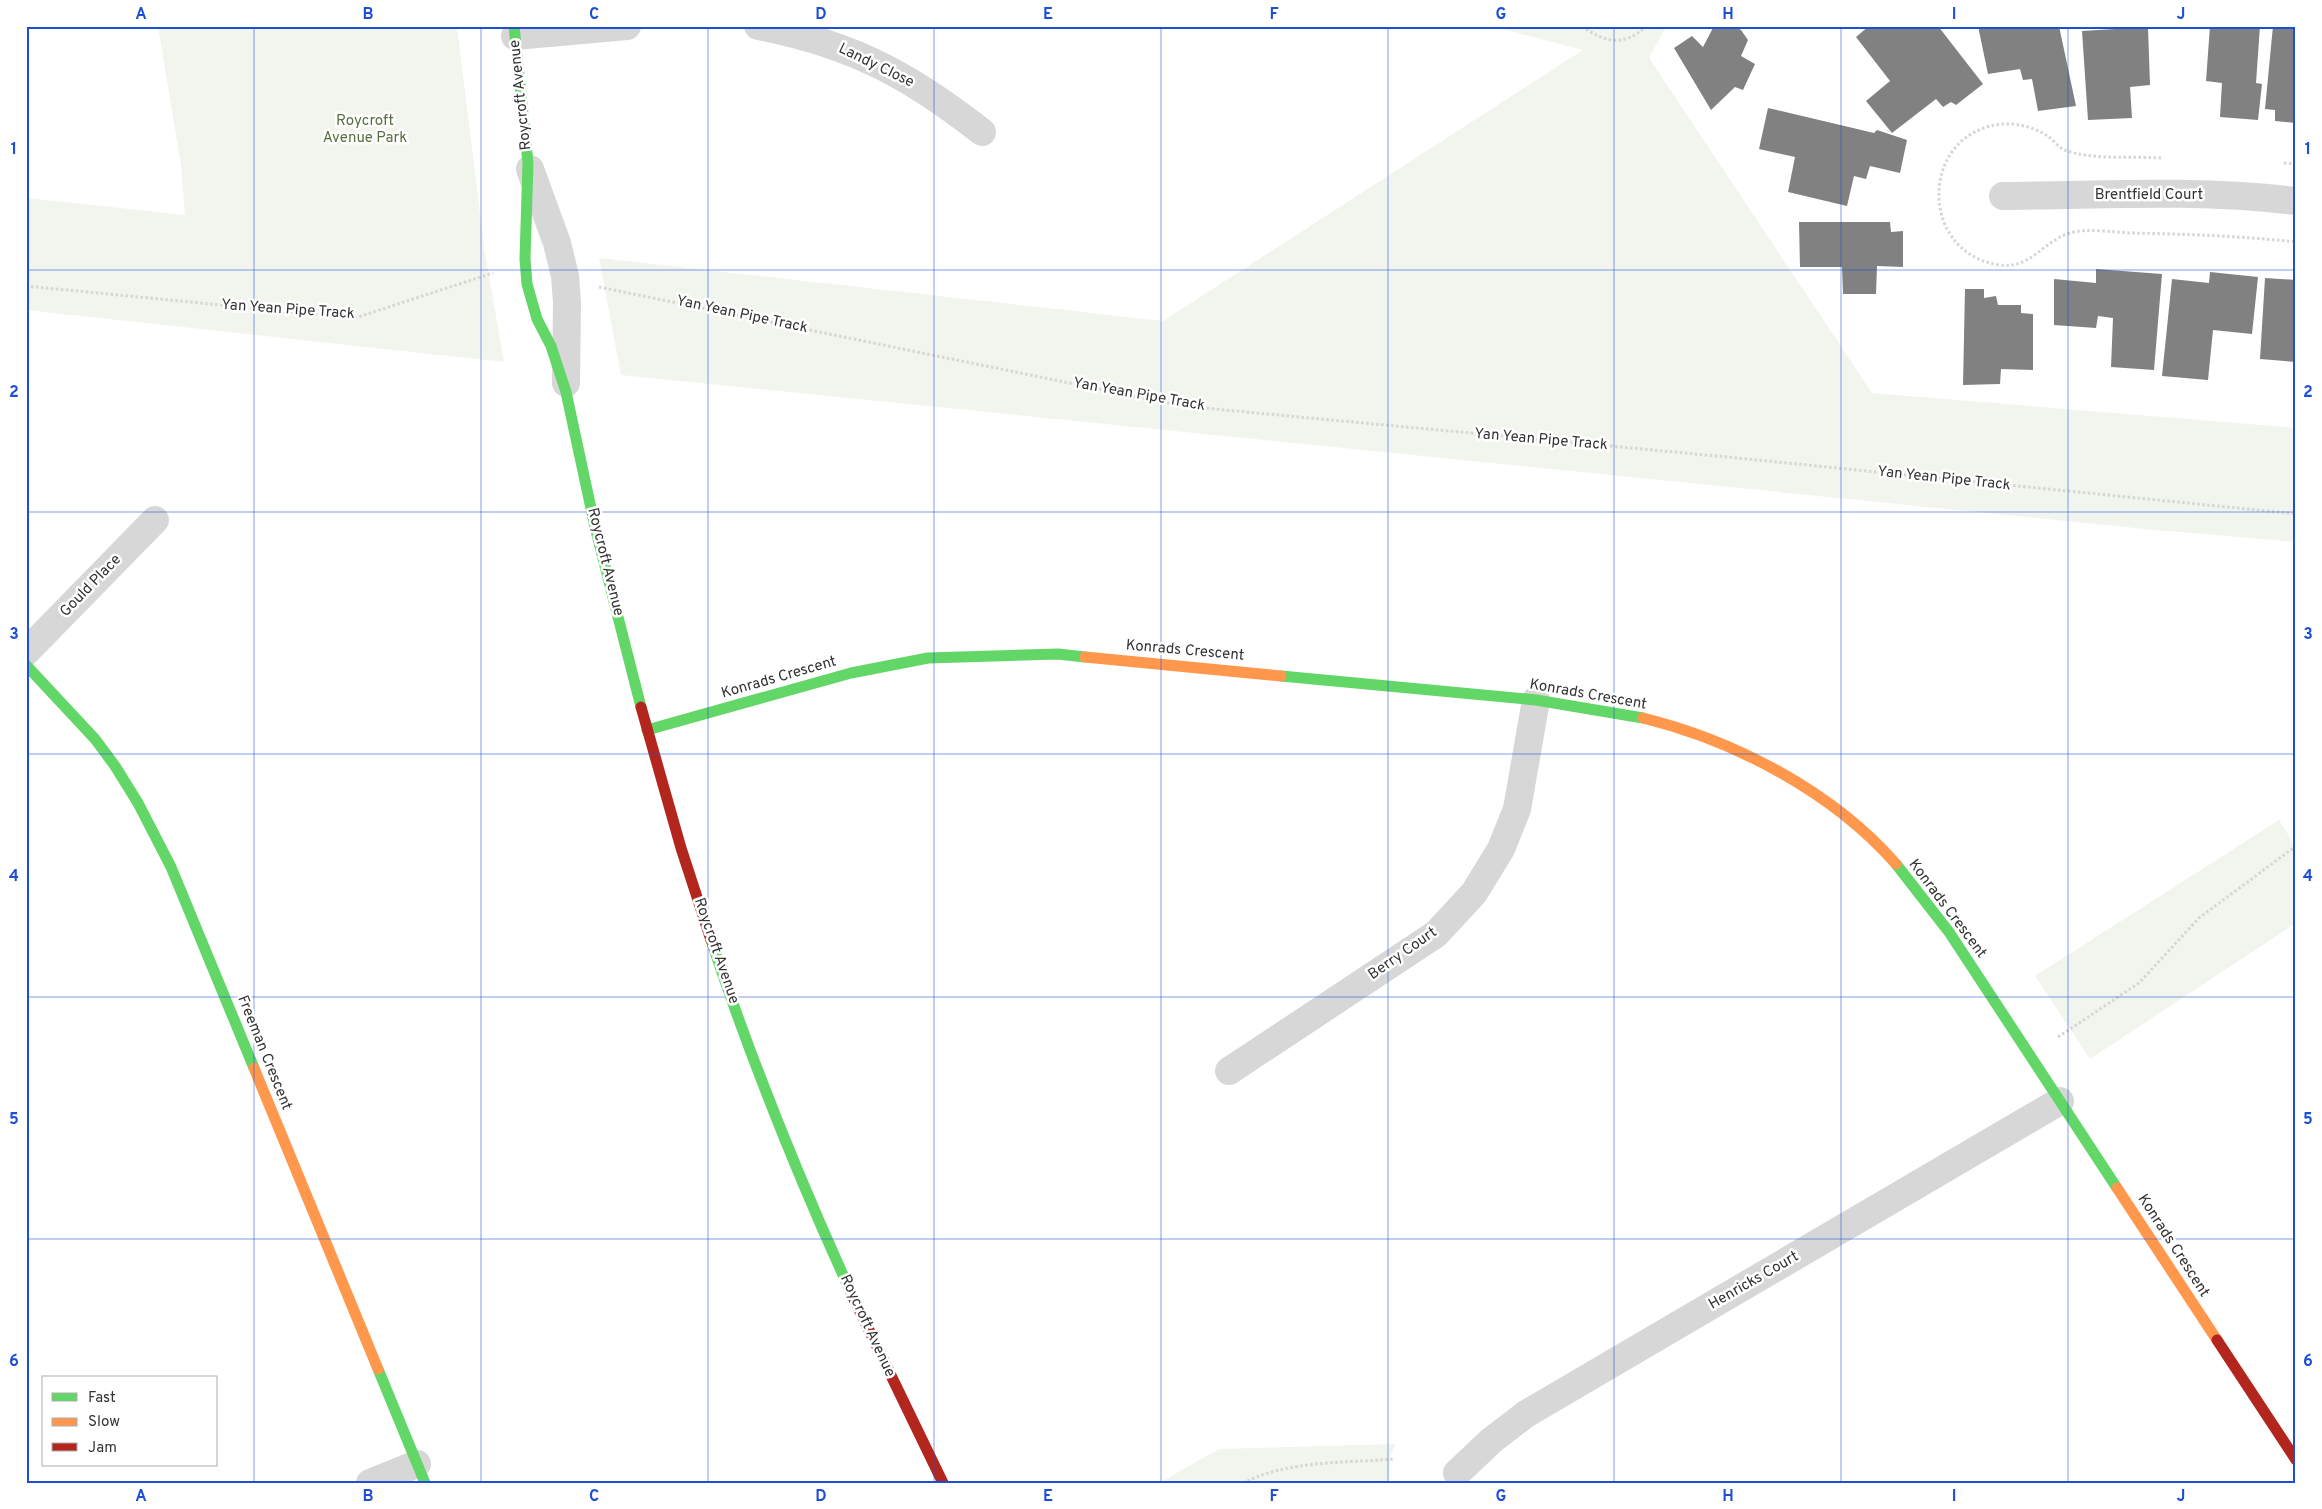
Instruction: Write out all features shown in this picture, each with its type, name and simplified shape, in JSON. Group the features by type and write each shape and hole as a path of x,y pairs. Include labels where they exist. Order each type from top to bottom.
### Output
{"street":[{"path":"514,31 627,26"},
{"name":"Landy Close","path":"758,26 807,37 853,52 898,73 943,102 982,132"},
{"name":"Roycroft Avenue","path":"514,31 528,163 528,215 525,258 527,277 537,319 551,346 566,392 595,526 646,730 721,968 770,1098 834,1255 887,1371 943,1483"},
{"name":"Roycroft Avenue","path":"528,163 556,243 565,282 567,302 565,338 566,392"},
{"name":"Brentfield Court","path":"2003,196 2181,195 2258,197 2296,202"},
{"name":"Gould Place","path":"26,652 155,520"},
{"name":"Konrads Crescent","path":"646,730 851,673 928,658 1058,654 1536,700 1596,708 1660,722 1721,745 1782,776 1834,809 1872,839 1912,883 1949,932 2296,1460"},
{"name":"Freeman Crescent","path":"26,665 74,714 115,766 145,814 171,867 421,1473"},
{"name":"Berry Court","path":"1229,1071 1436,934 1474,893 1501,849 1517,809 1536,700"},
{"name":"Henricks Court","path":"1458,1473 1492,1440 1526,1414 2060,1102"},
{"path":"370,1483 421,1473"}],"path":[{"path":"1582,26 1589,32 1614,41 1627,40 1646,26"},
{"name":"Yan Yean Pipe Track","path":"26,286 354,318 493,273 527,277"},
{"name":"Yan Yean Pipe Track","path":"565,282 621,290 1182,406 1728,457 2296,514"},
{"path":"2030,1055 2114,1002 2139,983 2199,918 2296,846"},
{"path":"1243,1483 1258,1475 1296,1467 1395,1459"}],"green space":[{"name":"Roycroft Avenue Park","path":"158,26 457,26 484,247 504,362 26,310 26,198 185,215 181,165"},
{"path":"1491,26 1666,26 1649,58 1872,393 2296,428 2296,542 2145,529 621,375 599,258 1163,321 1583,50"},
{"path":"2279,820 2296,847 2296,923 2090,1059 2035,976"},
{"path":"1396,1444 1390,1457 1389,1483 1159,1483 1219,1449"}],"building":[{"path":"1714,26 1735,26 1741,30 1748,40 1741,56 1755,64 1743,90 1735,87 1711,110 1674,48 1692,36 1703,47"},
{"path":"1869,26 1938,26 1983,84 1956,105 1951,102 1943,107 1936,99 1892,133 1866,101 1890,81 1856,37"},
{"path":"1978,26 2059,26 2076,106 2038,111 2032,79 2023,80 2020,69 1988,74"},
{"path":"2210,26 2260,26 2256,83 2262,84 2258,120 2220,117 2222,83 2206,81"},
{"path":"2273,26 2296,26 2296,123 2275,121 2275,110 2265,109"},
{"path":"2148,27 2150,85 2130,87 2132,118 2088,120 2082,31"},
{"path":"1768,108 1874,133 1877,130 1907,140 1900,173 1870,166 1866,179 1854,176 1847,206 1788,192 1795,157 1759,149"},
{"path":"1799,222 1890,222 1891,232 1903,231 1903,267 1877,266 1876,294 1843,294 1842,267 1800,267"},
{"path":"2096,269 2162,274 2154,370 2111,367 2113,318 2098,316 2096,328 2054,325 2054,279 2096,283"},
{"path":"2210,272 2258,277 2252,334 2213,330 2208,380 2162,376 2172,279 2209,283"},
{"path":"2265,278 2296,280 2296,362 2260,359"},
{"path":"1965,289 1984,289 1984,298 1996,296 1998,305 2021,305 2021,313 2033,314 2033,370 2001,369 2000,384 1963,385"}],"traffic: fast":[{"path":"514,26 528,163 525,259 527,284 537,319 551,346 566,392 595,527 641,707"},
{"path":"647,730 851,673 928,658 1058,654 1085,657"},
{"path":"26,665 95,739 115,766 138,803 171,867 254,1068"},
{"path":"1281,676 1536,700 1643,718"},
{"path":"1896,864 1949,932 2117,1188"},
{"path":"711,940 743,1031 778,1121 854,1299"},
{"path":"378,1369 425,1483"}],"traffic: slow":[{"path":"1085,657 1281,676"},
{"path":"1643,718 1713,740 1781,773 1813,792 1843,814 1871,838 1896,864"},
{"path":"254,1068 378,1369"},
{"path":"2117,1188 2217,1340"}],"traffic: jam":[{"path":"641,707 681,848 711,940"},
{"path":"854,1299 943,1483"},
{"path":"2217,1340 2296,1460"}]}
